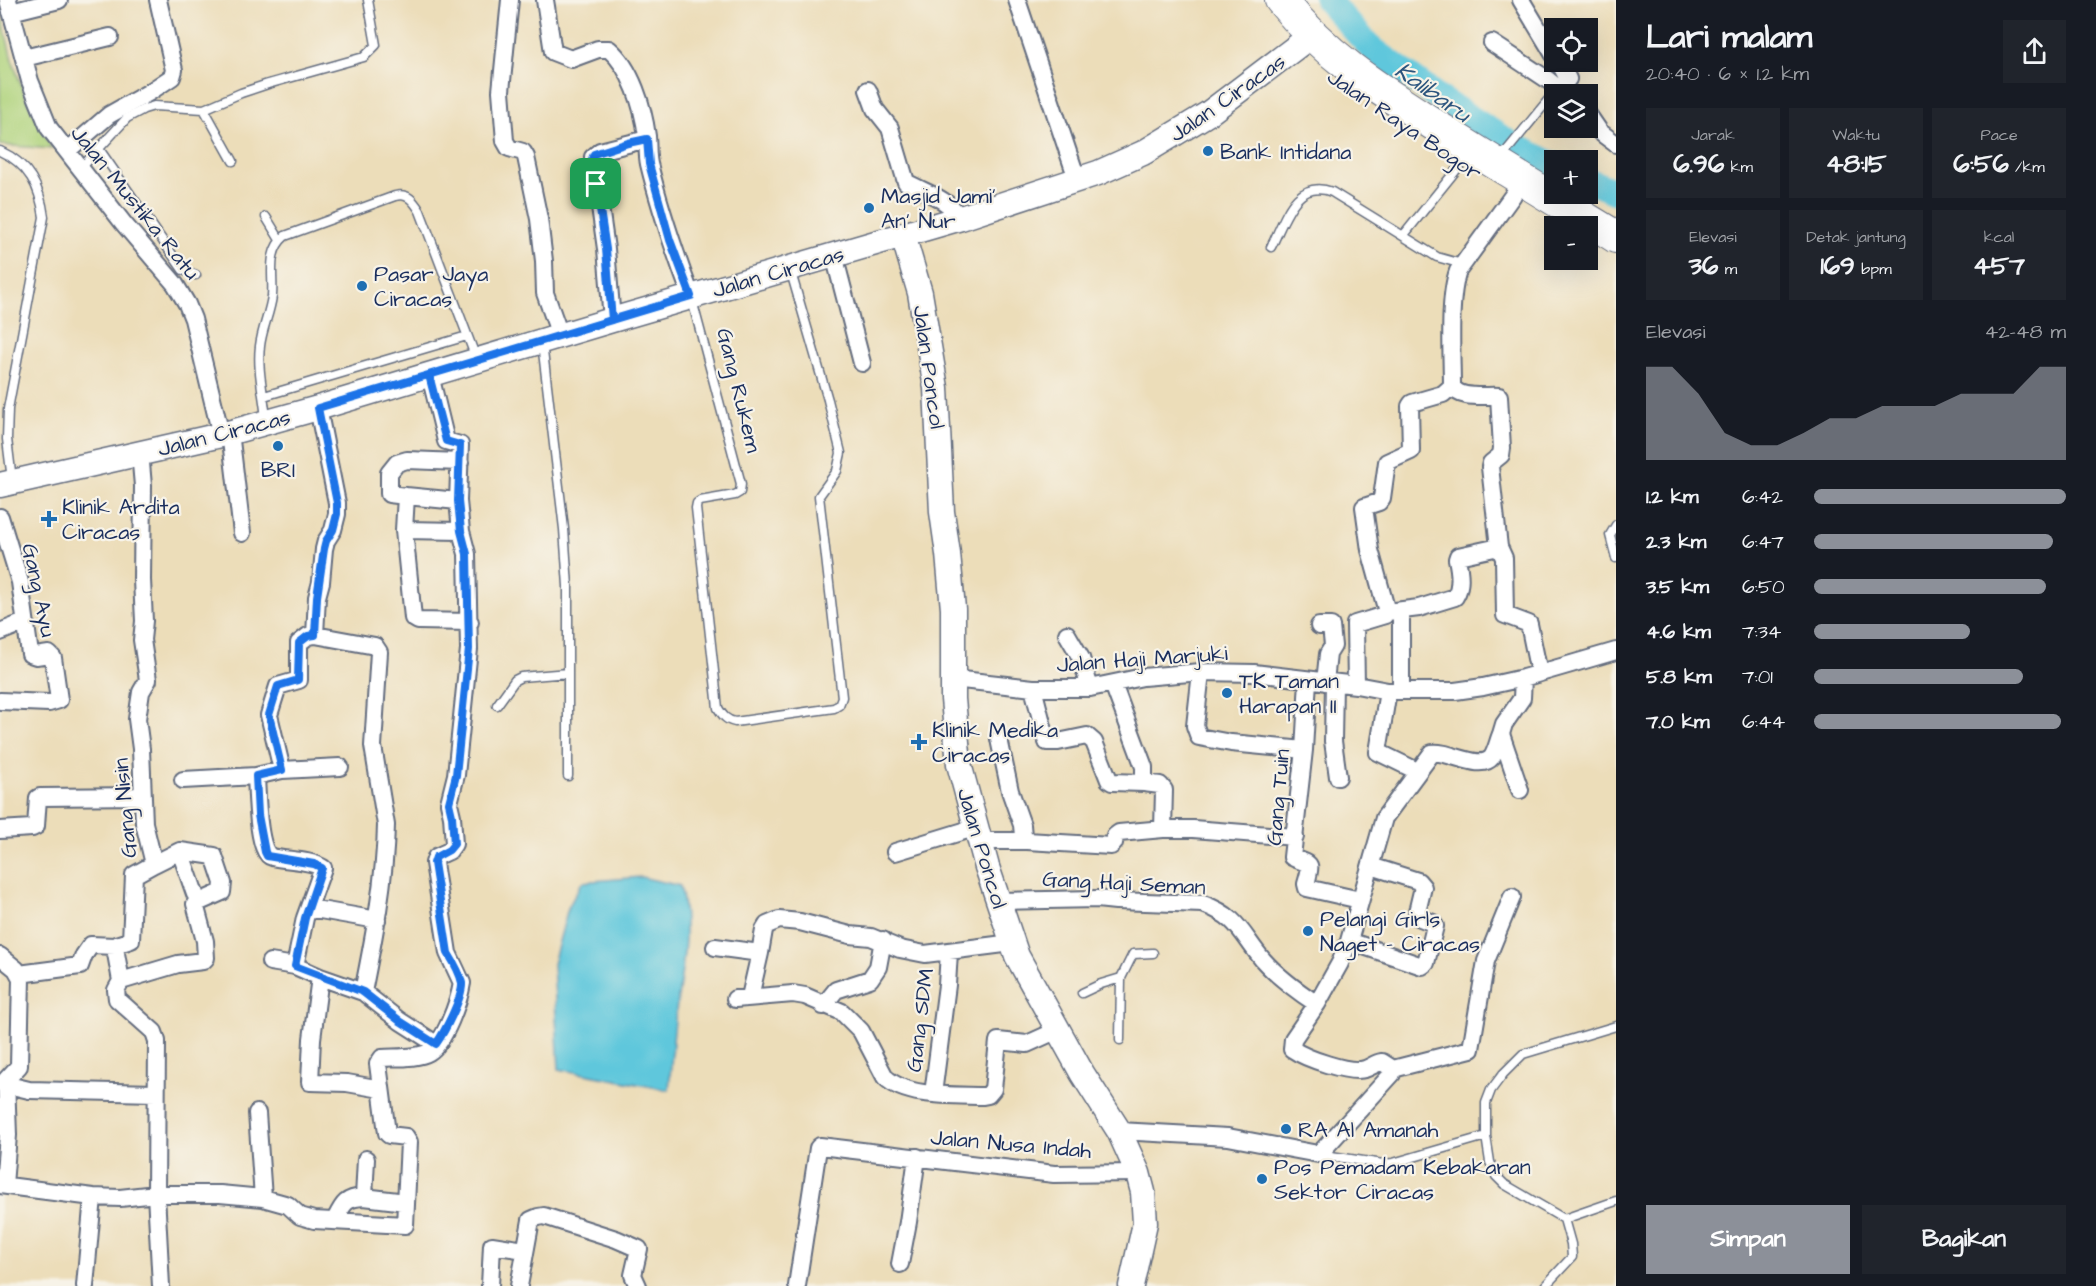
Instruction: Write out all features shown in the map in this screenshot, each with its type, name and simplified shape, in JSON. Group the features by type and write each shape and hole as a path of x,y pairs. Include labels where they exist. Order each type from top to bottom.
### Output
{"highway":[{"name":"Jalan Raya Bogor","path":"1260,0 1306,40 1349,89 1461,164 1549,216"},
{"name":"Jalan Raya Bogor","path":"1281,0 1306,40 1333,55 1370,84 1499,160 1616,237"},
{"path":"1598,245 1616,255"}],"street":[{"path":"9,6 59,0"},
{"path":"67,151 109,115 172,77 174,70 158,0"},
{"path":"510,0 501,91 506,141 509,148 523,152 526,157 539,219 551,338"},
{"name":"Gang Rukem","path":"545,0 553,52 571,59 605,48 611,51 630,77 644,120 647,147 670,240 691,296"},
{"path":"1017,0 1079,179"},
{"path":"1521,0 1544,38"},
{"name":"Jalan Mustika Ratu","path":"9,6 35,94 49,128 124,224 175,284 187,304 226,433 242,533"},
{"path":"24,58 110,37"},
{"name":"Jalan Ciracas","path":"6,483 226,433 318,408 691,296 961,219 1079,179 1121,163 1167,139 1209,113 1306,40"},
{"path":"1492,43 1551,84"},
{"path":"868,90 875,109 890,128 906,182 931,192 951,206 961,219"},
{"path":"1598,129 1616,144"},
{"path":"612,320 606,249 593,157 600,151 647,147"},
{"path":"1512,195 1462,264 1455,280 1452,386 1454,391 1461,395 1499,396 1502,448 1501,455 1491,463 1490,467 1499,547 1504,558 1504,612 1510,618 1529,624 1539,673"},
{"name":"Jalan Poncol","path":"903,235 920,293 934,371 942,512 953,609 956,743 965,792 1012,944 1033,987 1095,1095 1119,1131 1137,1173 1143,1192 1144,1223 1131,1286"},
{"path":"834,255 862,363"},
{"path":"0,956 19,974 22,982 19,1066 3,1084 8,1136 2,1185 93,1197 220,1194 263,1198 288,1205 305,1218 405,1225 409,1142 406,1137 387,1133 378,1064 382,1058 429,1052 444,1034 462,983 448,953 434,863 436,857 449,850 454,844 449,803 456,775 469,649 467,554 461,531 458,501 460,445 446,441 429,375"},
{"path":"1417,771 1378,752 1394,691 1394,612 1370,550 1363,509 1365,505 1379,502 1383,495 1387,462 1411,451 1410,406 1416,401 1443,394 1452,386"},
{"path":"315,635 317,597 324,549 333,530 337,514 337,503 318,408"},
{"name":"Gang Nisin","path":"115,946 130,940 134,875 154,864 144,823 141,748 137,719 141,692 148,680 142,640 144,628 143,486 140,452"},
{"path":"458,501 389,494 389,473 397,463 407,460 460,462"},
{"path":"405,496 404,530 413,618 418,621 470,622"},
{"name":"Gang Ayu","path":"0,517 20,582 30,654 36,656 49,654 53,658 59,700 49,703 0,701"},
{"path":"404,530 461,531"},
{"path":"1338,777 1332,741 1328,654 1333,646 1325,626 1355,624 1455,597 1458,594 1459,582 1458,556 1499,547"},
{"path":"0,632 25,622"},
{"path":"1355,624 1356,685"},
{"path":"1067,634 1081,658 1090,688"},
{"path":"282,770 269,715 278,686 298,680 299,643 308,636 315,635 375,646 379,652 374,746 386,825 377,920 363,992"},
{"name":"Jalan Haji Marjuki","path":"953,679 1033,688 1090,688 1143,677 1201,672 1254,673 1394,691 1455,692 1523,678 1616,651"},
{"path":"1201,672 1195,726 1199,737 1231,743 1304,750"},
{"path":"1393,1069 1382,1062 1357,1070 1327,1065 1292,1049 1293,1039 1317,1004 1340,963 1384,818 1430,755 1436,752 1443,753 1478,763 1492,756 1504,724 1522,698 1523,678"},
{"name":"Gang Tuin","path":"1308,681 1304,750 1292,857 1305,860 1310,867 1307,888 1360,900"},
{"path":"1113,684 1144,767 1144,783"},
{"path":"1033,688 1047,742 1087,736 1094,742 1109,780 1160,785 1163,788 1163,829"},
{"path":"1501,734 1520,790"},
{"path":"999,739 1010,791 1022,825 1023,836 1027,841"},
{"path":"183,780 256,776 282,770 340,767"},
{"path":"256,776 258,815 267,856 314,864 322,868 305,918 295,966"},
{"path":"0,830 36,826 36,805 40,797 143,796"},
{"path":"895,852 979,834 1027,841 1111,846 1115,836 1119,833 1163,829 1193,829 1295,837"},
{"path":"121,981 178,964 203,961 206,958 205,941 195,904 222,892 223,883 214,856 180,851 154,864"},
{"path":"180,851 195,894"},
{"path":"1348,941 1422,966 1426,963 1435,926 1418,917 1422,884 1371,866"},
{"path":"1393,1069 1471,1049 1486,961 1512,897"},
{"name":"Gang Haji Seman","path":"998,901 1097,899 1203,904 1228,916 1241,928 1262,959 1279,976 1317,1004"},
{"path":"309,908 377,920"},
{"path":"715,947 760,953 764,930 767,925 779,920 800,922 850,935 871,937 924,954 1012,944"},
{"path":"823,1006 836,990 870,979 878,968 883,940"},
{"path":"19,974 80,966 84,955 92,945 115,946 121,981 116,990 117,999 156,1035 158,1044 156,1194 161,1286"},
{"name":"Gang SDM","path":"933,1094 949,952"},
{"name":"Gang SDM","path":"760,953 742,998 793,994 805,996 823,1006 842,1012 858,1028 889,1081 895,1085 933,1094 988,1095 993,1089 998,1041 1027,1044 1058,1030"},
{"path":"270,962 295,966 363,992 400,1021 436,1044"},
{"path":"320,977 312,1039 310,1082 347,1083 381,1089"},
{"path":"1119,1131 1228,1137 1318,1154 1392,1074 1393,1069"},
{"path":"3,1084 29,1090 156,1093"},
{"path":"257,1113 263,1198"},
{"name":"Jalan Nusa Indah","path":"797,1286 819,1147 824,1145 1054,1174 1137,1173"},
{"name":"Jalan Nusa Indah","path":"900,1264 916,1157"},
{"path":"364,1197 366,1159"},
{"path":"85,1286 93,1197"},
{"path":"335,1220 346,1201 353,1197 406,1202"},
{"path":"519,1286 531,1220 544,1216 616,1239 639,1249 633,1275 638,1286"},
{"path":"490,1286 492,1245 525,1250"}],"lane":[{"path":"81,168 127,118 144,109 154,106 204,109 241,93 347,63 369,54 376,44 368,0"},
{"path":"1499,160 1544,108"},
{"path":"204,109 232,161"},
{"path":"99,149 183,270 195,275"},
{"path":"0,151 20,164 33,178 41,195 44,217 4,408 7,439 6,483"},
{"path":"1403,236 1461,164"},
{"path":"1271,247 1293,203 1310,189 1320,188 1332,192 1437,257 1462,264"},
{"path":"267,422 259,358 260,343 272,300 271,263 280,240 285,236 394,196 402,194 409,196 420,211 477,361"},
{"path":"266,217 280,240"},
{"name":"Gang Rukem","path":"691,296 742,488 735,495 697,503 718,708 723,716 735,722 829,710 839,705 842,698 819,503 821,490 840,465 841,453 828,400 789,268"},
{"path":"264,396 467,336"},
{"path":"551,338 568,586 568,776"},
{"path":"1616,525 1610,535 1616,558"},
{"path":"497,705 515,680 521,677 568,673"},
{"path":"1120,1040 1121,978 1131,956 1138,953 1153,953"},
{"path":"1082,993 1121,978"},
{"path":"1545,1286 1572,1257 1564,1219 1504,1184 1496,1176 1490,1162 1486,1136 1486,1102 1503,1074 1520,1056 1616,1026"},
{"path":"1318,1154 1383,1164 1393,1163 1486,1136"},
{"path":"1564,1219 1616,1201"}],"green space":[{"path":"0,9 12,60 26,98 52,149 0,145"}],"water":[{"path":"641,877 680,886 685,917 683,964 669,1090 559,1069 553,964 568,908 582,882"}],"waterway":[{"name":"Kalibaru","path":"1327,0 1371,48 1439,98 1513,145 1544,160"},
{"name":"Kalibaru","path":"1598,185 1616,192"}],"place":[{"name":"Bank Intidana","path":"1208,151"},
{"name":"Masjid Jami' An' Nur","path":"869,208"},
{"name":"Pasar Jaya Ciracas","path":"362,286"},
{"name":"BRI","path":"278,446"},
{"name":"Klinik Ardita Ciracas","path":"49,519"},
{"name":"TK Taman Harapan II","path":"1227,693"},
{"name":"Klinik Medika Ciracas","path":"919,742"},
{"name":"Pelangi Girls Naget - Ciracas","path":"1308,931"},
{"name":"RA Al Amanah","path":"1286,1129"},
{"name":"Pos Pemadam Kebakaran Sektor Ciracas","path":"1262,1179"}],"route":[{"path":"596,184 592,159 594,154 647,139 649,164 670,240 691,296 612,320 477,361 429,375 446,441 460,445 458,501 461,531 467,554 470,622 456,775 449,803 454,844 449,850 436,857 434,863 448,953 462,983 453,1013 444,1034 436,1044 400,1021 363,992 295,966 305,918 322,868 314,864 267,856 258,815 256,776 282,770 269,715 278,686 299,679 299,643 308,636 315,635 317,597 324,549 333,530 337,514 336,493 318,408 612,320 606,249 596,184"}]}
